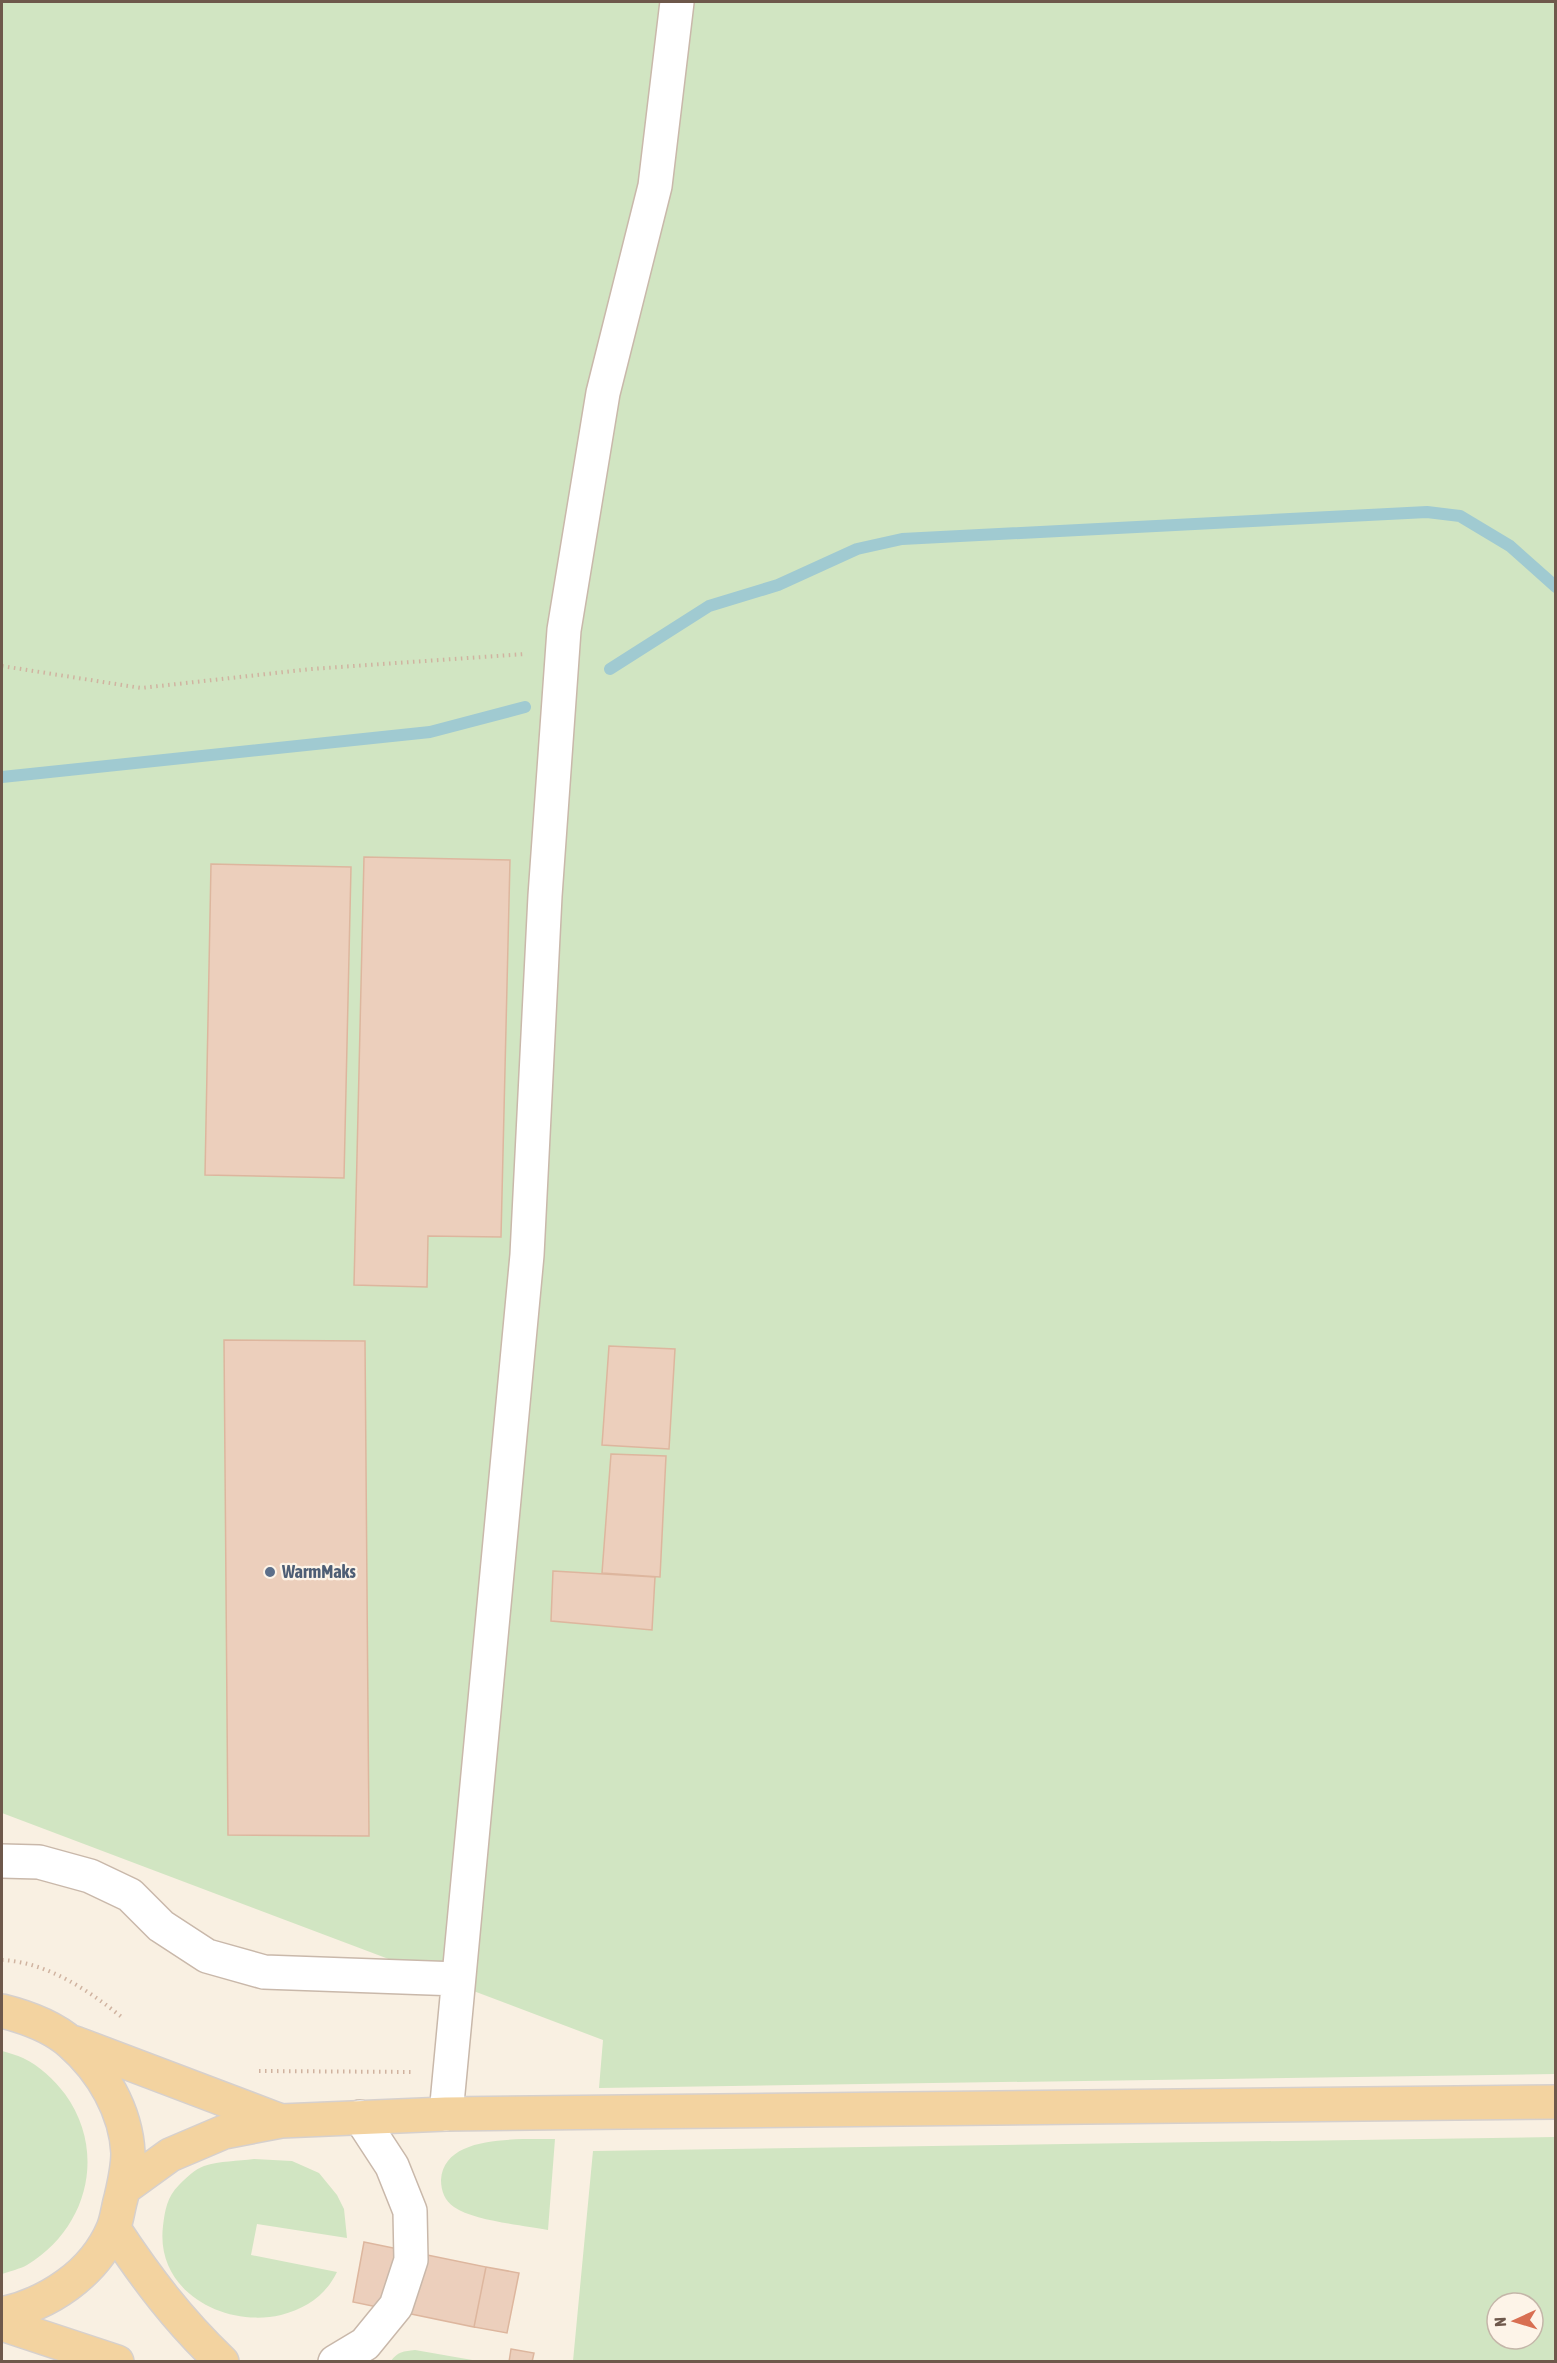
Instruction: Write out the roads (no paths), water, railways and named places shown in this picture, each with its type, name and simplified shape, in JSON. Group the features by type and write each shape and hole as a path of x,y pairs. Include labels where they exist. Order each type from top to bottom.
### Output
{"main road":[{"path":"2,2011 31,2019 70,2042 281,2121"},
{"path":"2,2314 26,2309 65,2288 93,2261 114,2229 128,2154 121,2117 102,2075 70,2042"},
{"path":"123,2189 170,2155 224,2132 281,2121 360,2116 1556,2102"},
{"path":"114,2229 149,2282 190,2331 222,2361"},
{"path":"2,2324 117,2361"}],"street":[{"path":"446,2114 527,1255 545,896 564,630 603,393 656,186 677,2"},
{"path":"2,1861 39,1862 90,1876 130,1896 161,1926 207,1956 264,1972 458,1979"},
{"path":"335,2361 365,2344 396,2306 411,2260 410,2211 392,2166 360,2116"}],"waterway":[{"path":"610,669 709,606 778,585 857,549 902,539 1427,512 1460,516 1510,546 1556,587"},
{"path":"2,777 430,732 525,707"}],"place":[{"name":"WarmMaks","path":"270,1572"}]}
